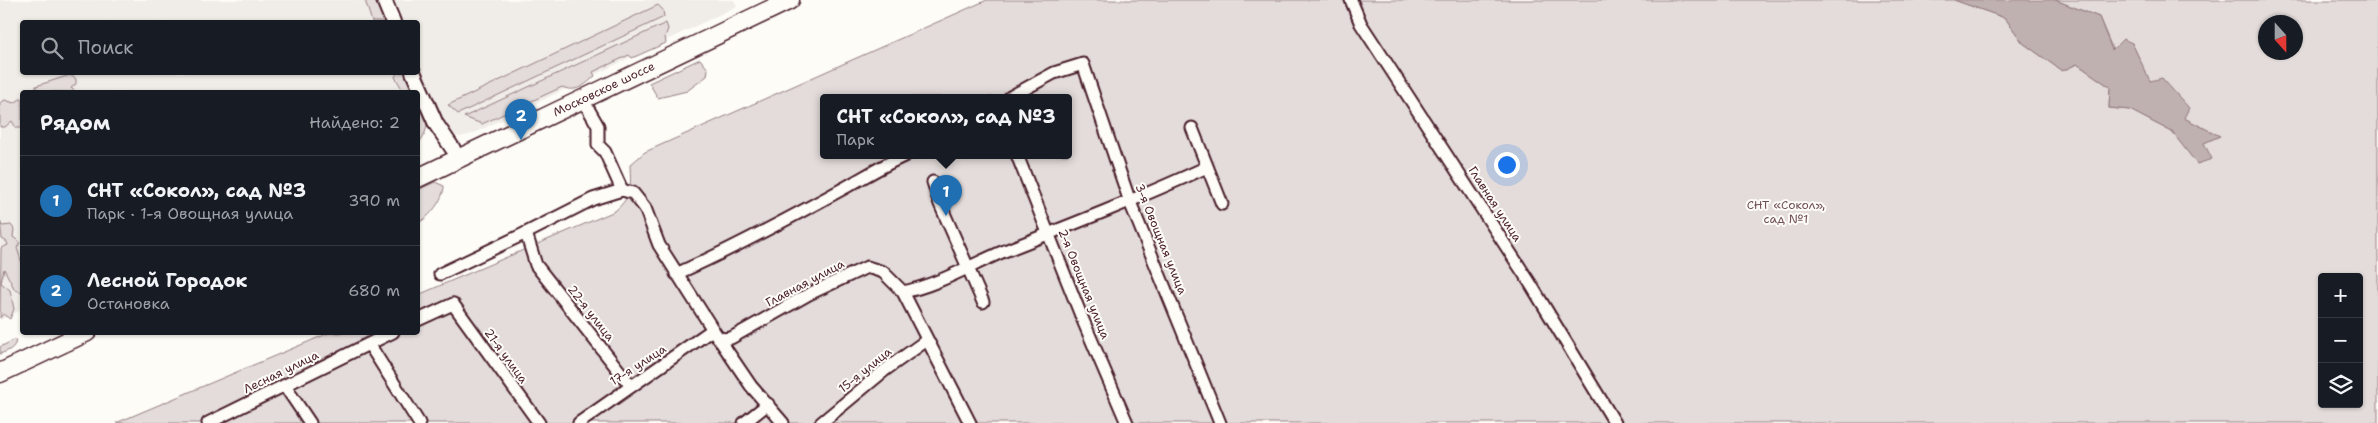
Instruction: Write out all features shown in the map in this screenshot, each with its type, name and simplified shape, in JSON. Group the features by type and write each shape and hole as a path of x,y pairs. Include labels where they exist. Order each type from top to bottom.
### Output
{"main road":[{"name":"Московское шоссе","path":"420,165 458,153 582,98 703,35 765,0"},
{"name":"Московское шоссе","path":"420,177 458,153 703,35 790,0"},
{"path":"0,361 55,335"},
{"path":"0,374 81,335"}],"street":[{"path":"384,0 392,20"},
{"name":"Главная улица","path":"1351,0 1361,24 1530,283 1615,423"},
{"name":"3-я Овощная улица","path":"1016,94 1054,74 1082,64 1130,202 1220,423"},
{"path":"414,75 436,124 458,153"},
{"path":"582,98 598,126 598,145 605,152 622,190"},
{"path":"1192,128 1222,204"},
{"path":"676,274 719,256 877,168 897,159"},
{"name":"2-я Овощная улица","path":"1019,159 1127,423"},
{"path":"903,292 920,289 1207,168"},
{"path":"934,182 983,302"},
{"path":"440,274 594,199 622,190 633,194 645,208 659,245 676,274 751,386 783,423"},
{"name":"22-я улица","path":"526,233 536,265 631,386"},
{"name":"Главная улица","path":"715,333 722,339 731,338 809,294 867,267 883,272 903,292 970,423"},
{"name":"21-я улица","path":"420,319 453,304 539,423"},
{"name":"17-я улица","path":"579,423 631,386 715,333"},
{"name":"Лесная улица","path":"208,423 386,335"},
{"name":"15-я улица","path":"821,423 885,370 927,340"},
{"path":"369,344 419,423"},
{"path":"285,386 310,423"},
{"path":"744,423 768,404"}],"shaded area":[{"path":"0,0 374,0 383,20 20,20 20,75 407,75 413,90 20,90 20,311 0,320"},
{"path":"391,0 734,0 737,6 472,134 461,137 453,135 438,120 420,72 420,20 399,20"},
{"path":"1954,0 2055,0 2099,17 2112,50 2123,39 2132,43 2150,81 2162,78 2189,108 2184,118 2220,136 2204,143 2212,159 2197,164 2172,132 2130,110 2109,108 2110,87 2077,64 2062,71 2023,43 2005,18"}],"green space":[{"path":"365,0 376,0 388,11 390,20 371,20"},
{"name":"СНТ «Сокол», сад №1","path":"987,0 1954,0 2005,18 2023,43 2062,71 2077,64 2110,87 2109,108 2130,110 2172,132 2198,164 2204,143 2219,136 2184,118 2150,82 2132,43 2113,50 2099,17 2055,0 2378,0 2378,423 116,423 324,335 420,335 420,294 615,211 625,201 629,191 630,165 645,152"},
{"path":"658,5 663,10 664,17 458,114 448,105"},
{"path":"666,23 668,29 665,37 666,43 632,58 629,55 593,72 595,76 580,88 567,89 562,87 482,124 464,117"},
{"path":"700,59 708,69 707,76 687,91 658,98 649,83"},
{"path":"70,75 76,79 76,84 71,88 74,90 36,90 36,86"},
{"path":"396,75 412,75 416,78 410,88 412,90 403,90 395,77"},
{"path":"20,99 20,128 16,128 12,121 5,127 0,127 0,103 5,100 14,103"},
{"path":"420,101 427,121 420,141"},
{"path":"435,182 444,186 439,202 431,213 420,222 420,189"},
{"path":"0,221 2,226 11,225 14,229 13,237 20,242 17,248 20,257 20,291 15,290 4,269 1,283 10,290 14,309 10,319 3,314 0,318 1,248 8,245 2,239"},
{"path":"16,340 12,348 0,354 0,347"}],"place":[{"name":"Лесной Городок","path":"521,140"},
{"name":"СНТ «Сокол», сад №3","path":"946,216"}]}
